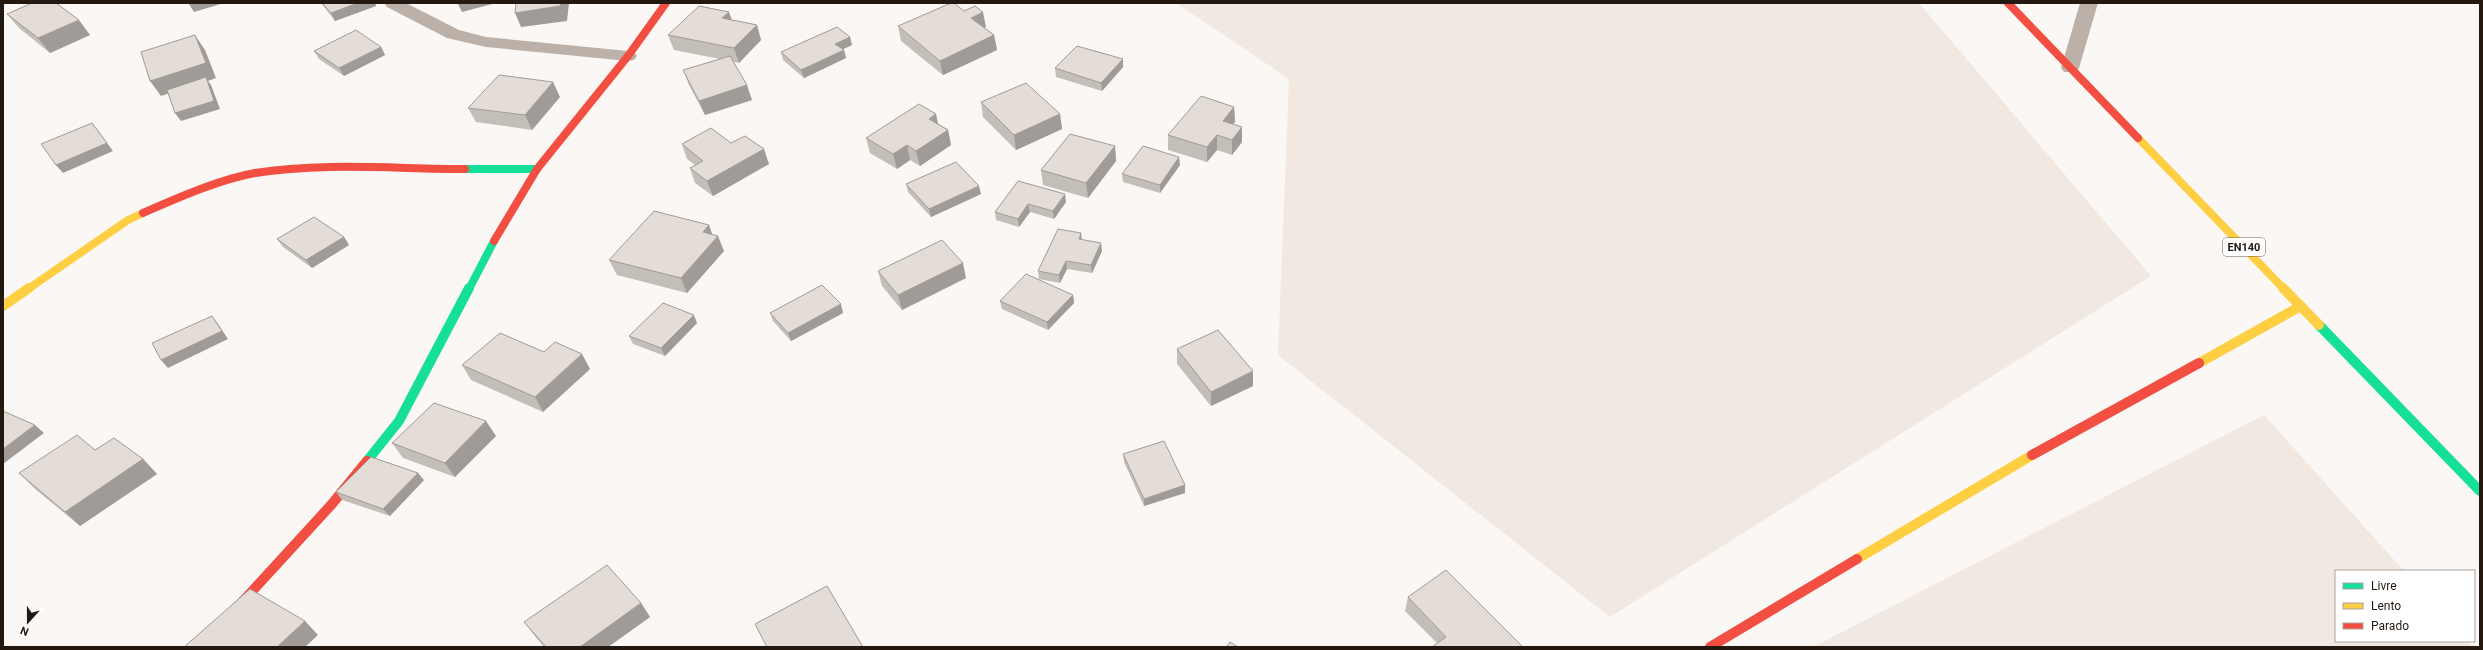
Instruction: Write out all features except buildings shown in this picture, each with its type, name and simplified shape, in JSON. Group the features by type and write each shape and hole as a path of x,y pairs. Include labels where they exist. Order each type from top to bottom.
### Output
{"street":[{"path":"393,3 454,34 486,42 628,56"},
{"path":"201,647 332,504 399,421 442,345 486,255 537,169 628,56 666,3"},
{"name":"EN140","path":"2008,3 2480,491"},
{"path":"2070,68 2089,3"},
{"path":"3,306 128,220 186,194 254,173 319,168 537,169"},
{"path":"1710,647 2015,464 2301,306"}],"shaded area":[{"path":"1176,3 1919,3 2151,276 1610,617 1278,355 1289,79"},
{"path":"2264,415 2403,570 2335,570 2335,642 2468,642 2473,647 1813,647"}],"traffic: fast":[{"path":"465,169 537,169"},
{"path":"367,461 399,421 494,241"},
{"path":"2319,325 2480,491"}],"traffic: slow":[{"path":"2138,138 2319,325"},
{"path":"3,306 128,220 143,213"},
{"path":"2199,363 2301,306"},
{"path":"1857,559 2032,455"}],"traffic: jam":[{"path":"494,241 537,169 628,56 666,3"},
{"path":"2008,3 2138,138"},
{"path":"143,213 187,194 254,173 319,168 465,169"},
{"path":"2032,455 2199,363"},
{"path":"201,647 332,504 367,461"},
{"path":"1710,647 1857,559"}]}
